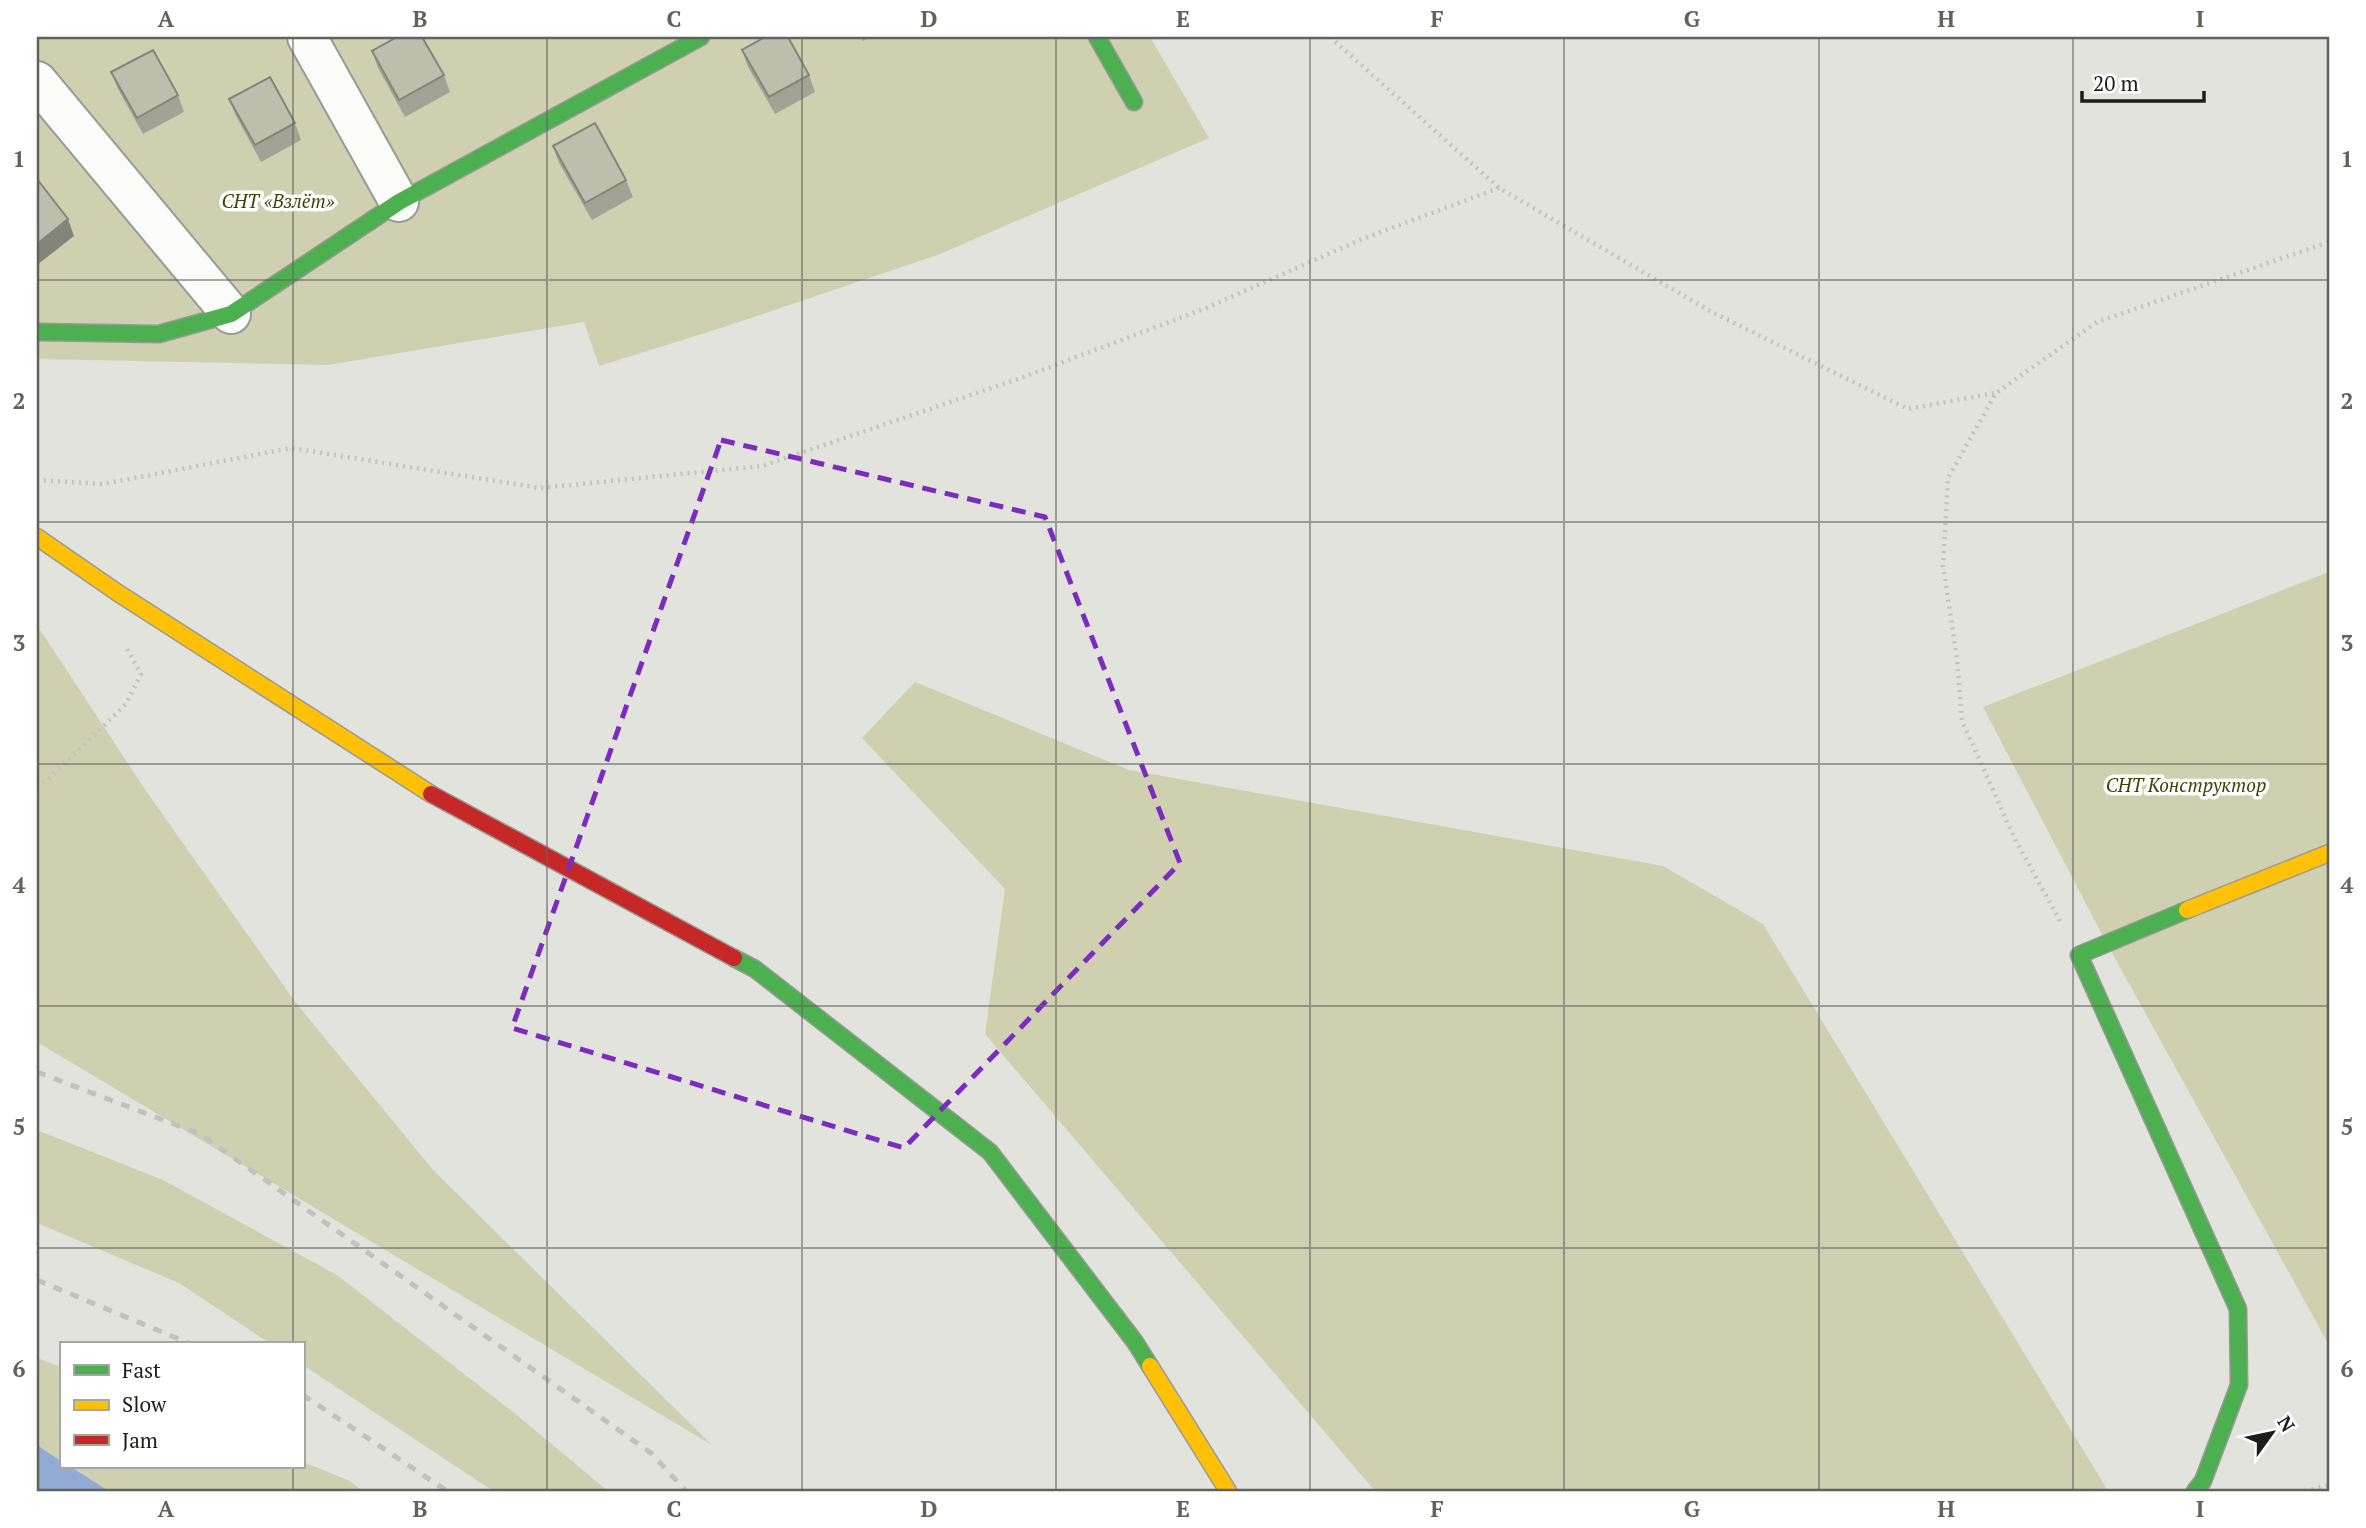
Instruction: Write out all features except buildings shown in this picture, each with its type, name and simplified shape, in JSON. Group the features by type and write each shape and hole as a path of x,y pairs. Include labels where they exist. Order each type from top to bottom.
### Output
{"street":[{"path":"307,37 399,202"},
{"path":"37,332 159,334 231,314 399,202 701,37"},
{"path":"1097,37 1134,102"},
{"path":"37,81 231,314"},
{"path":"37,537 118,593 439,799 755,969 990,1152 1135,1342 1228,1491"},
{"path":"2195,1491 2203,1480 2239,1385 2238,1309 2079,955 2329,853"}],"path":[{"path":"1329,37 1499,188 1710,311 1908,409 1996,393 2097,322 2329,242"},
{"path":"37,480 103,484 291,448 540,488 762,466 1107,346 1206,308 1362,239 1499,188"},
{"path":"1996,393 1948,478 1943,566 1957,658 1962,721 2015,839 2079,955"},
{"path":"37,787 50,778 126,704 141,674 124,643"},
{"path":"2305,1491 2329,1485"}],"highlighted area":[{"path":"721,440 1045,517 1180,863 904,1148 512,1028"}],"green space":[{"name":"СНТ «Взлёт»","path":"37,37 1150,37 1209,138 940,254 599,366 584,322 328,365 37,359"},
{"name":"СНТ Конструктор","path":"2329,572 2329,1345 2106,942 1983,707"},
{"path":"37,625 144,788 296,1003 434,1171 712,1445 37,1042"},
{"path":"915,682 1129,770 1663,866 1763,924 2108,1491 1375,1491 985,1034 1005,889 862,738"},
{"path":"37,1130 163,1180 337,1275 513,1412 608,1491 493,1491 304,1366 304,1342 268,1342 179,1283 37,1223"},
{"path":"37,1358 60,1367 60,1460 37,1445"},
{"path":"304,1462 348,1480 363,1491 109,1491 73,1468 304,1468"}],"water":[{"path":"37,1445 60,1460 60,1468 73,1468 109,1491 37,1491"}],"railway":[{"path":"37,1072 200,1134 651,1453 686,1491"},
{"path":"37,1280 186,1342"},
{"path":"304,1396 447,1491"}],"traffic: fast":[{"path":"37,332 159,334 231,314 399,202 701,37"},
{"path":"1097,37 1134,102"},
{"path":"2187,910 2079,955 2238,1309 2239,1385 2203,1481 2195,1491"},
{"path":"734,958 755,969 990,1152 1135,1342 1150,1366"}],"traffic: slow":[{"path":"37,537 118,593 431,794"},
{"path":"2187,910 2329,853"},
{"path":"1150,1366 1228,1491"}],"traffic: jam":[{"path":"431,794 734,958"}]}
